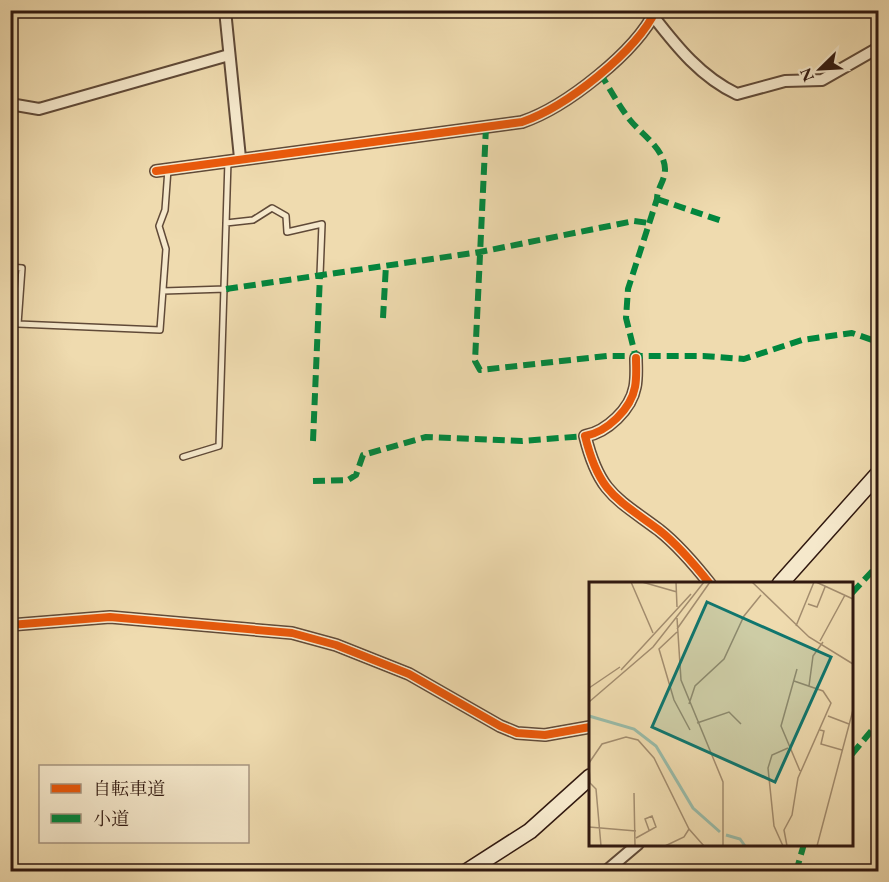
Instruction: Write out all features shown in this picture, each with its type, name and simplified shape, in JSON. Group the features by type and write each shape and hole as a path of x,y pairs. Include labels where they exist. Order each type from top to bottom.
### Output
{"street":[{"path":"225,10 234,159"},
{"path":"655,13 679,48 706,75 737,94 785,81 822,80 879,48"},
{"path":"156,171 522,122 538,116 572,96 648,28 655,13"},
{"path":"10,104 39,109 229,55"},
{"path":"636,357 635,389 630,399 612,423 597,434 585,436 591,461 612,496 660,531 708,582"},
{"path":"782,582 879,474"},
{"path":"10,625 100,616 292,633 336,645 409,674 500,726 517,733 545,735 589,727"},
{"path":"466,872 530,831 589,779"},
{"path":"605,872 636,846"}],"lane":[{"path":"183,457 219,446 226,289 226,223 234,159"},
{"path":"10,267 22,268 18,324 160,330 166,249 159,226 165,210 168,169"},
{"path":"226,223 252,220 272,208 286,216 287,232 322,224 320,275"},
{"path":"163,291 226,289"}],"marked path":[{"path":"600,73 630,120 657,148 664,161 664,177 628,289 626,318 636,358"},
{"path":"486,127 475,361 480,370 607,356 703,356 744,359 802,340 852,333 878,342"},
{"path":"657,199 722,221"},
{"path":"226,289 480,252 634,221 649,223"},
{"path":"383,318 386,265"},
{"path":"313,441 320,275"},
{"path":"313,481 348,480 356,475 363,455 426,437 522,441 585,436"},
{"path":"853,592 878,565"},
{"path":"853,753 878,723"},
{"path":"796,872 803,846"}],"cycle path":[{"path":"156,171 522,122 559,104 598,76 633,43 656,10"},
{"path":"636,358 636,383 633,395 623,411 609,425 585,436 590,455 596,470 611,492 673,542 708,582"},
{"path":"10,625 110,617 292,633 336,645 409,674 500,726 517,733 545,735 589,727"}]}
